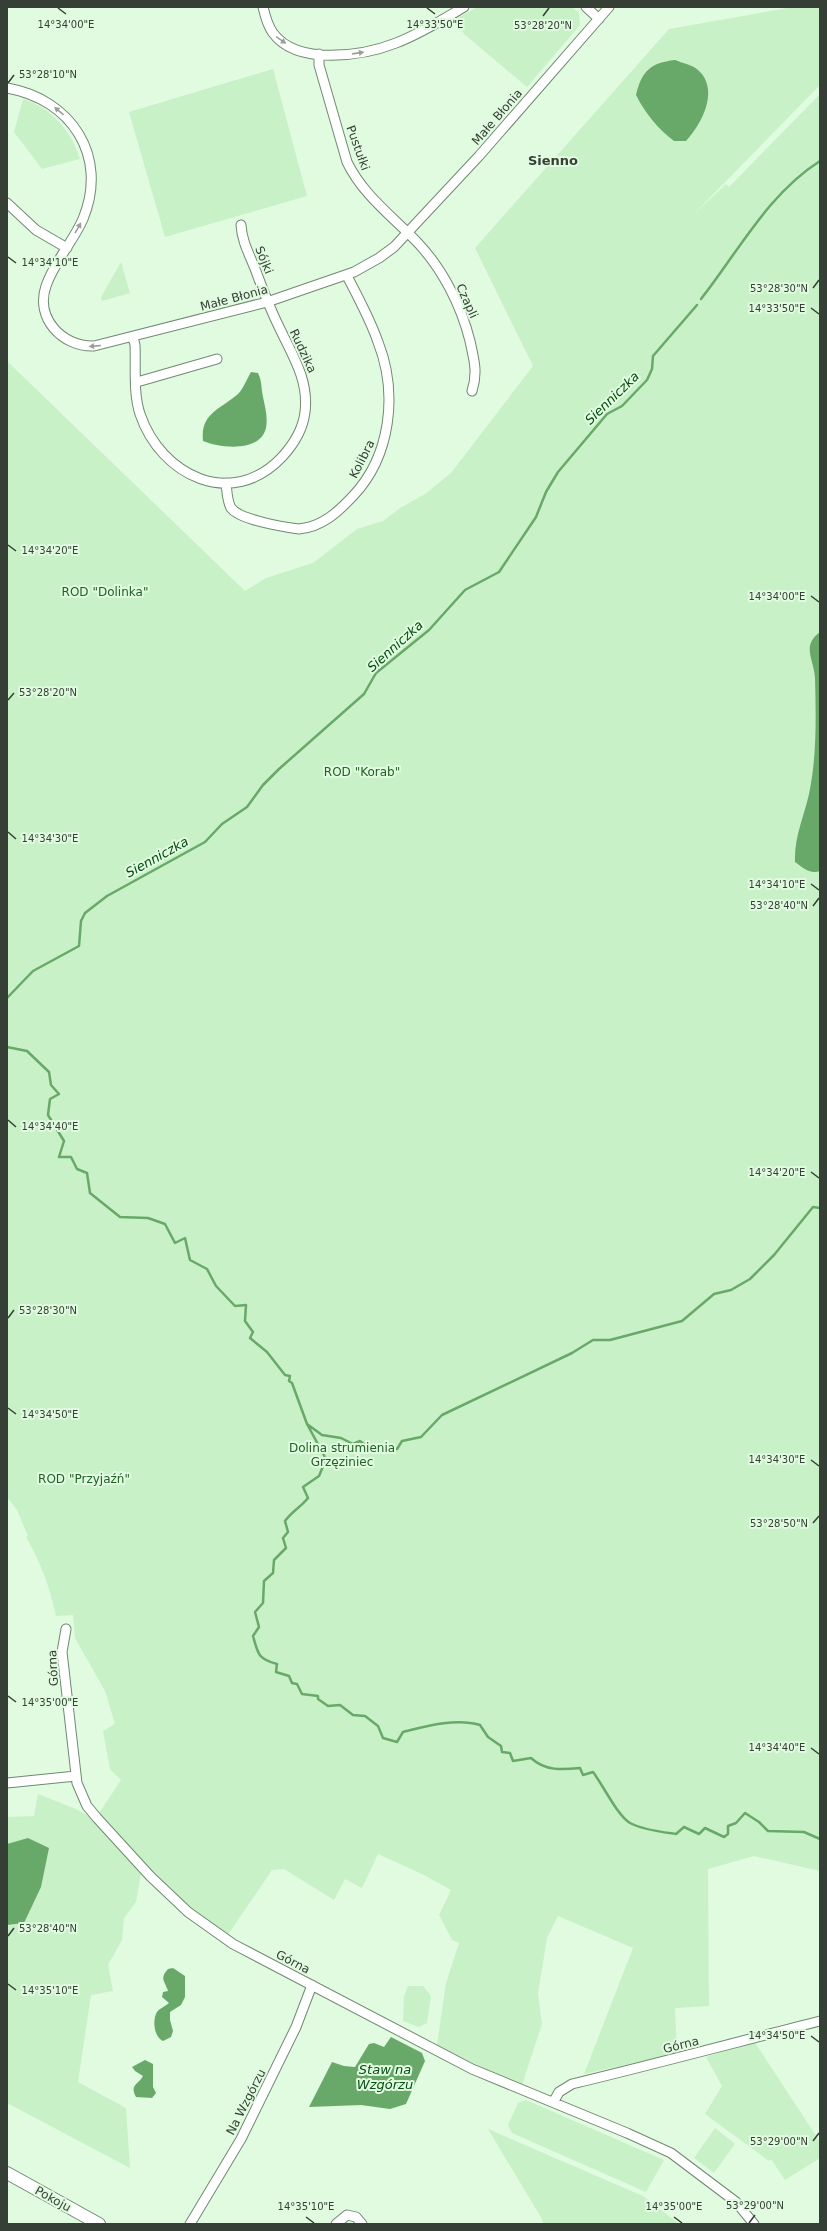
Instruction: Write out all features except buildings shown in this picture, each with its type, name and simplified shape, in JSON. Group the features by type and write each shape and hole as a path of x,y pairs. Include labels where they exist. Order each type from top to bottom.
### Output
{"street":[{"path":"263,7 269,25 275,36 295,48 319,54 352,54 390,46 417,34 464,7"},
{"path":"586,7 599,19"},
{"name":"Małe Błonia","path":"7,88 29,93 52,105 67,118 85,146 91,172 91,194 84,218 50,276 44,294 46,314 53,328 70,342 87,347 102,345 267,302 347,276 379,258 407,232 484,151 609,7"},
{"name":"Pustułki","path":"319,54 319,65 348,162 354,176 374,200 407,232"},
{"path":"7,204 36,230 67,248"},
{"name":"Sójki","path":"241,225 242,238 267,302"},
{"name":"Czapli","path":"407,232 439,270 459,309 468,334 475,362 476,377 472,391"},
{"name":"Kolibra","path":"226,483 231,508 239,515 299,529 312,527 332,517 357,492 368,476 381,452 387,424 386,373 378,342 347,276"},
{"name":"Rudzika","path":"133,337 135,345 136,382 140,414 159,448 187,474 205,481 226,483 252,477 278,460 299,433 305,412 304,383 267,302"},
{"path":"136,382 217,359"},
{"name":"Górna","path":"66,1629 62,1652 76,1776 87,1806 150,1876 188,1912 233,1944 472,2068 554,2101 671,2153 732,2199 754,2224"},
{"path":"7,1783 76,1776"},
{"name":"Na Wzgórzu","path":"190,2224 244,2133 296,2027 312,1985"},
{"name":"Górna","path":"554,2101 559,2092 572,2084 700,2053 747,2039 820,2021"},
{"name":"Pokoju","path":"7,2173 99,2224"},
{"path":"336,2224 347,2215 356,2217 362,2224"}],"green space":[{"path":"477,7 572,7 579,13 580,25 527,87 464,34 456,19"},
{"path":"793,7 820,7 820,85 693,215 726,184 729,187 820,94 820,1871 754,1856 708,1869 709,2006 675,2008 677,2053 584,2074 633,1948 558,1916 547,1938 538,1994 542,2024 522,2085 512,2083 437,2045 446,1983 459,1943 452,1940 439,1915 451,1890 422,1874 378,1854 362,1888 345,1879 334,1900 284,1869 272,1870 227,1936 199,1916 145,1867 99,1813 121,1780 110,1769 103,1731 115,1724 105,1691 75,1638 73,1615 56,1616 41,1566 26,1537 28,1536 17,1510 7,1497 7,361 245,591 266,578 313,563 357,529 383,521 400,508 425,494 451,473 533,366 475,248 669,29"},
{"path":"273,69 307,196 165,237 129,112"},
{"path":"23,99 43,108 59,122 72,139 80,159 42,169 14,132"},
{"path":"121,262 130,293 102,301 101,297"},
{"path":"38,1794 76,1809 95,1820 141,1874 136,1902 124,1918 122,1940 108,1965 113,1991 91,1995 78,2082 126,2108 130,2168 7,2103 7,1817 34,1816"},
{"path":"408,1986 423,1986 431,1996 427,2023 419,2027 403,2021 404,1996"},
{"path":"754,2041 820,2142 820,2158 785,2180 771,2159 769,2161 705,2114 722,2086 706,2057"},
{"path":"526,2100 664,2160 646,2192 512,2133 508,2125 518,2103"},
{"path":"715,2128 735,2144 714,2173 694,2158"},
{"path":"488,2129 643,2196 679,2224 543,2224 542,2219"}],"water":[{"path":"675,60 696,68 704,78 708,87 708,96 703,116 686,141 674,141 657,126 643,108 636,95 641,80 648,70 659,63"},
{"path":"251,372 258,373 261,382 267,420 266,428 262,436 256,442 248,445 229,447 203,441 203,432 208,418 238,394"},
{"path":"820,632 820,871 813,872 806,870 795,862 795,853 812,780 816,721 815,678 810,648 814,637"},
{"path":"28,1838 49,1848 41,1887 24,1923 7,1925 7,1844"},
{"path":"173,1968 185,1976 185,1997 181,2005 170,2012 170,2020 173,2031 171,2037 163,2041 156,2032 154,2024 155,2015 160,2009 169,2003 162,1997 163,1992 168,1991 163,1978 168,1969"},
{"name":"Staw na Wzgórzu","path":"391,2037 422,2053 425,2061 406,2104 390,2109 361,2105 309,2107 332,2062 344,2066 355,2067 369,2044 374,2043 384,2047"},
{"path":"145,2060 153,2064 153,2087 156,2093 152,2098 136,2097 134,2093 135,2085 143,2076 132,2067"}],"waterway":[{"name":"Sienniczka","path":"701,299 769,207 801,174 820,161"},
{"name":"Sienniczka","path":"7,998 33,971 79,946 81,921 85,913 107,896 205,842 222,824 247,807 263,785 279,769 364,694 376,673 429,630 465,590 499,572 536,517 546,492 558,472 607,414 622,406 647,380 652,369 653,356 697,305"},
{"path":"7,1047 27,1051 49,1072 51,1085 59,1094 50,1099 48,1115 64,1141 59,1157 71,1157 77,1169 87,1173 90,1193 120,1217 148,1218 165,1224 175,1243 185,1238 190,1260 207,1269 216,1286 235,1306 246,1305 245,1321 253,1332 250,1338 267,1352 285,1375 290,1376 289,1381 292,1383 307,1424 326,1459 319,1476 303,1487 308,1498 285,1521 288,1532 283,1538 286,1548 274,1560 273,1573 264,1581 263,1603 255,1612 259,1627 253,1636 256,1647 262,1658 277,1664 276,1672 289,1676 292,1683 297,1684 302,1694 318,1696 318,1699 328,1706 340,1705 353,1715 365,1716 378,1726 383,1738 397,1742 403,1732 422,1727 461,1722 471,1723 480,1725 488,1737 501,1746 502,1752 510,1753 513,1761 531,1758 542,1765 554,1769 580,1768 583,1775 593,1772 625,1819 630,1823 641,1827 676,1834 684,1827 699,1834 705,1828 724,1837 728,1834 728,1826 736,1823 745,1813 759,1822 768,1831 804,1832 820,1839"},
{"path":"307,1424 322,1435 341,1438 353,1444 360,1441 364,1444 397,1449 402,1441 421,1437 442,1415 572,1353 593,1340 610,1340 682,1321 714,1294 731,1290 750,1279 774,1255 813,1207 820,1208"}],"district":[{"name":"Sienno","path":"553,160"}],"park label":[{"name":"ROD \"Dolinka\"","path":"105,592"},
{"name":"ROD \"Korab\"","path":"362,772"},
{"name":"Dolina strumienia Grzęziniec","path":"342,1455"},
{"name":"ROD \"Przyjaźń\"","path":"84,1479"}]}
